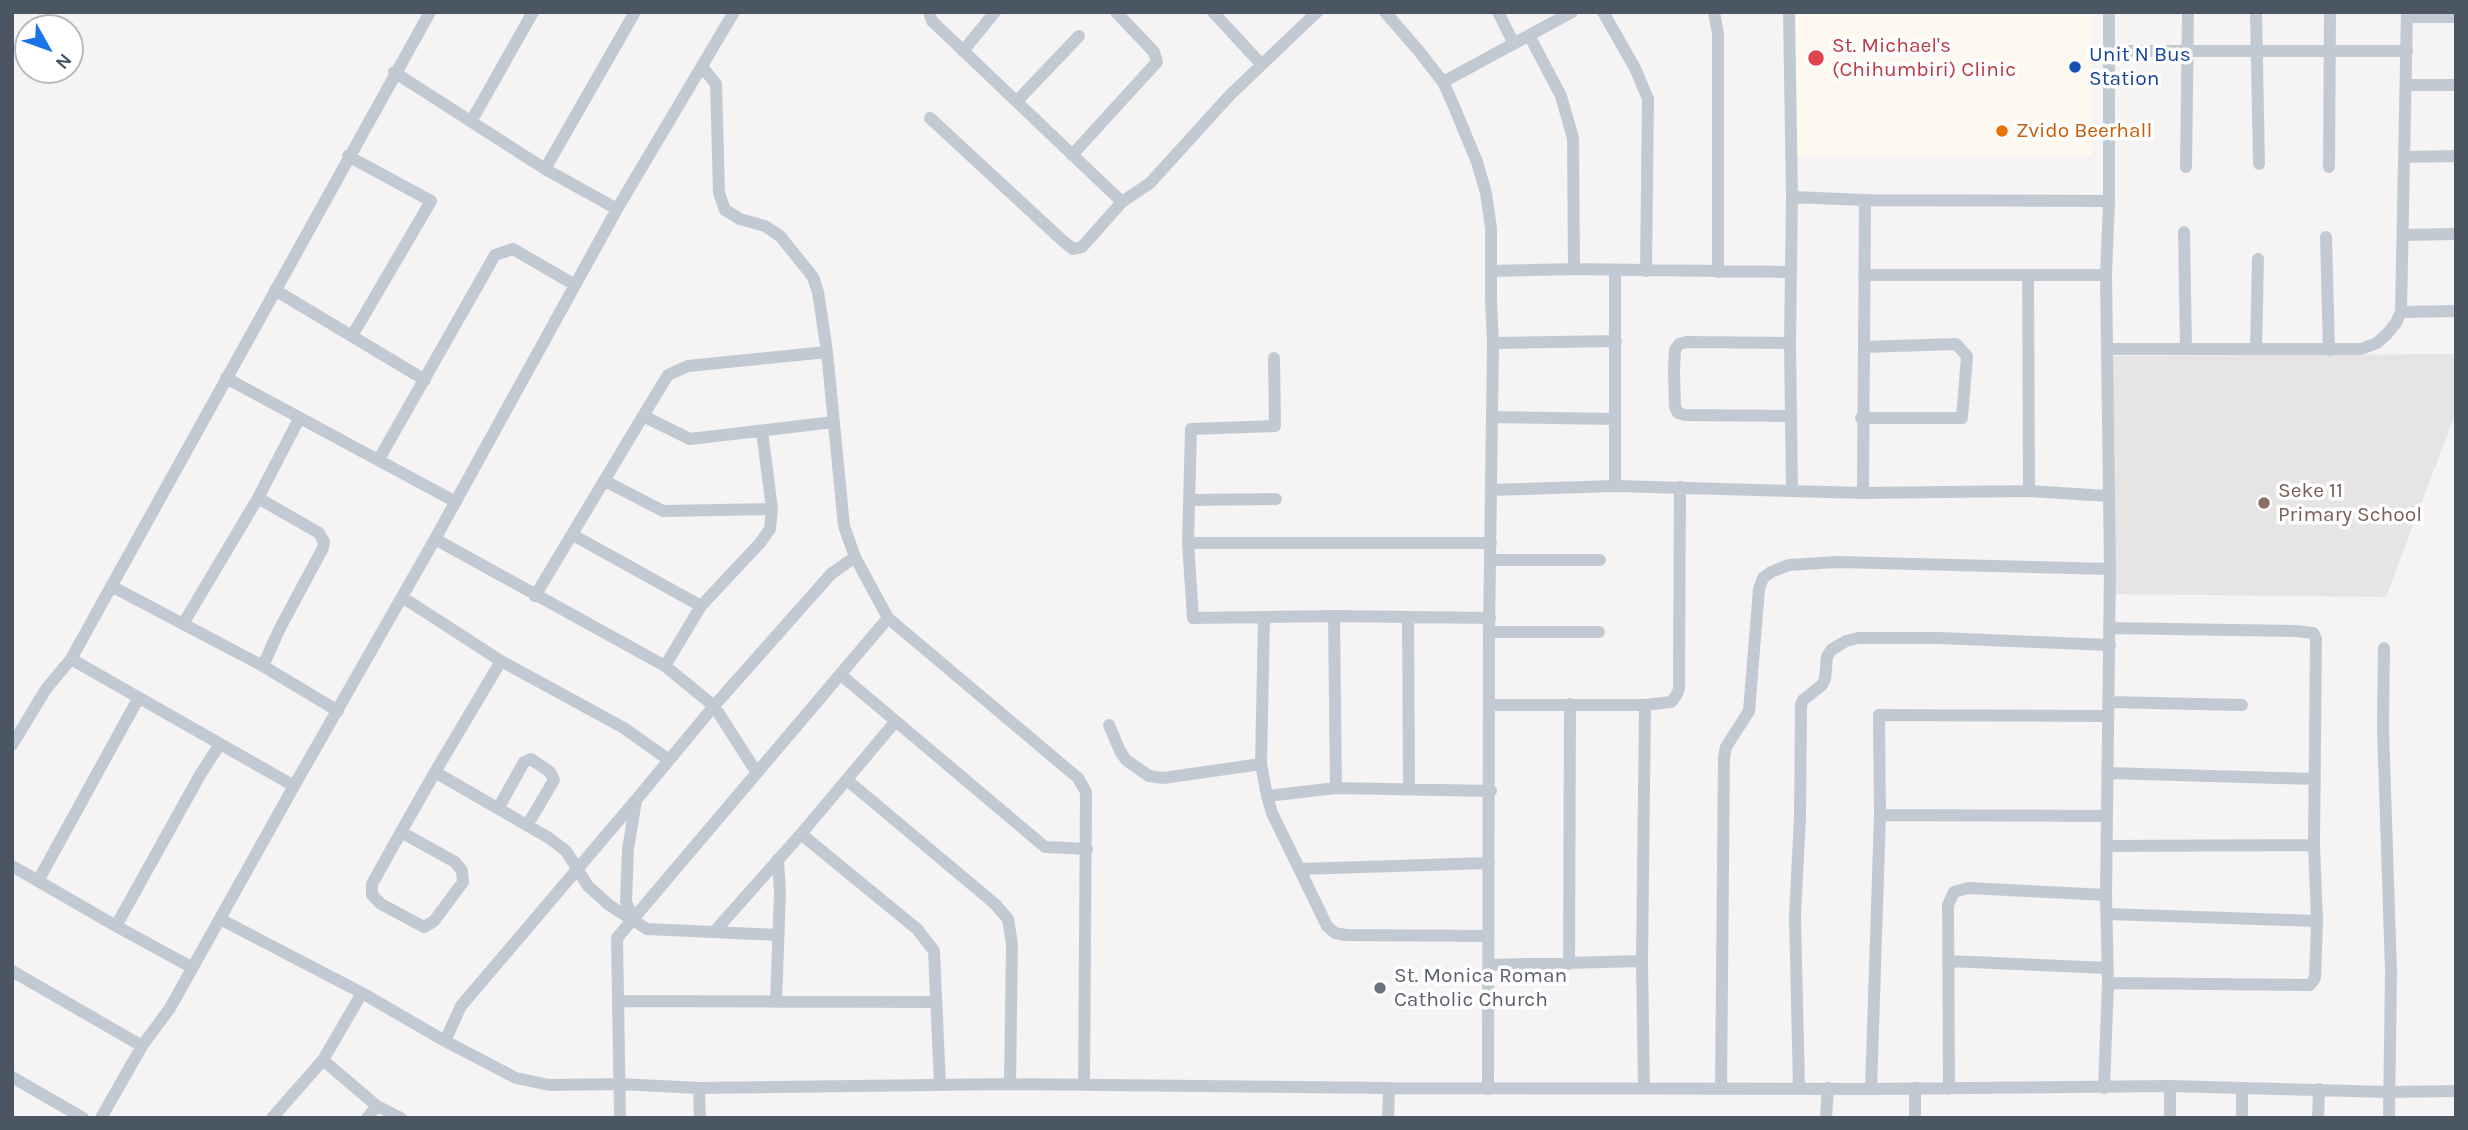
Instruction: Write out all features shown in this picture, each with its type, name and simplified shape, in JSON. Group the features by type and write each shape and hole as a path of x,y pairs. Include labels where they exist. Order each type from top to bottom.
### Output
{"street":[{"path":"12,745 46,689 71,659 394,72 430,12"},
{"path":"471,120 533,12"},
{"path":"545,169 635,12"},
{"path":"100,1118 142,1046 170,1008 456,502 617,209 734,12"},
{"path":"929,12 932,21 1122,202"},
{"path":"963,51 995,12"},
{"path":"1072,156 1157,62 1154,52 1116,12"},
{"path":"1213,12 1261,64"},
{"path":"930,118 1063,241 1073,248 1082,247 1122,202 1150,183 1230,94 1317,12"},
{"path":"1385,12 1443,82 1468,136 1486,193 1491,228 1490,301 1493,343 1489,625 1489,1089"},
{"path":"1498,12 1514,44"},
{"path":"1443,82 1573,12"},
{"path":"1603,12 1635,68 1648,99 1646,271"},
{"path":"1714,12 1718,34 1718,272"},
{"path":"1789,12 1792,490"},
{"path":"2104,1088 2108,983 2107,709 2110,645 2106,275 2109,201 2109,12"},
{"path":"2186,167 2188,12"},
{"path":"2256,12 2259,164"},
{"path":"2329,167 2330,12"},
{"path":"2108,349 2329,350 2361,349 2377,343 2396,323 2401,312 2407,15 2456,17"},
{"path":"1017,101 1079,36"},
{"path":"1530,37 1562,96 1573,138 1574,268"},
{"path":"2110,51 2407,51"},
{"path":"703,68 716,84 719,193 725,210 740,219 765,226 780,236 813,277 818,292 827,352 844,526 855,556 888,618 1078,778 1086,792 1084,1085"},
{"path":"394,72 545,169 617,209"},
{"path":"2407,85 2456,85"},
{"path":"348,156 431,201 352,336"},
{"path":"2404,156 2456,156"},
{"path":"1792,197 2109,201"},
{"path":"1863,493 1861,418 1865,200"},
{"path":"2184,232 2186,348"},
{"path":"2403,235 2456,234"},
{"path":"2326,237 2329,350"},
{"path":"379,459 495,255 513,249 575,285"},
{"path":"2256,349 2258,259"},
{"path":"1492,271 1574,268 1791,272"},
{"path":"1615,270 1615,486"},
{"path":"1864,275 2106,275"},
{"path":"2028,275 2029,491"},
{"path":"275,290 425,380"},
{"path":"2401,312 2456,311"},
{"path":"1493,343 1616,341"},
{"path":"1790,343 1686,342 1679,344 1675,350 1674,370 1675,407 1678,413 1791,416"},
{"path":"1861,418 1962,418 1967,356 1956,344 1864,347"},
{"path":"535,596 668,375 688,366 827,352"},
{"path":"1274,358 1275,426 1191,429 1188,543 1193,618 1408,617 1599,632"},
{"path":"226,378 456,502"},
{"path":"643,416 690,439 834,422"},
{"path":"1492,417 1615,419"},
{"path":"183,624 258,498 299,419"},
{"path":"665,666 701,606 770,529 772,509 762,430"},
{"path":"605,481 663,512 772,509"},
{"path":"1492,490 1615,486 1863,493 2029,491 2108,496"},
{"path":"1490,705 1645,705 1671,702 1679,689 1680,487"},
{"path":"258,498 319,533 324,542 263,666"},
{"path":"1189,500 1276,499"},
{"path":"573,534 701,606"},
{"path":"435,539 665,666 713,706 757,773"},
{"path":"1188,543 1491,543"},
{"path":"444,1041 461,1006 713,706 831,574 855,556"},
{"path":"1490,560 1600,560"},
{"path":"1721,1088 1724,757 1726,747 1749,711 1759,589 1763,578 1789,565 1837,562 2110,569"},
{"path":"111,586 263,666 338,711"},
{"path":"402,597 501,660 624,728 669,760"},
{"path":"1334,616 1336,788"},
{"path":"1408,617 1409,789"},
{"path":"620,1118 617,939 888,618"},
{"path":"1264,619 1261,764 1267,796 1327,926 1335,933 1488,936"},
{"path":"2108,983 2310,985 2315,978 2317,921 2314,845 2316,639 2313,633 2109,628"},
{"path":"1799,1088 1795,916 1800,817 1801,705 1803,700 1822,685 1832,650 1846,641 1858,638 1938,638 2110,645"},
{"path":"2384,648 2383,741 2391,971 2389,1118"},
{"path":"71,659 294,786"},
{"path":"401,832 455,862 462,871 463,882 434,921 424,927 381,904 372,895 372,884 401,832 435,772 501,660"},
{"path":"841,675 1045,847 1087,849"},
{"path":"38,881 138,699"},
{"path":"1569,964 1570,704"},
{"path":"1644,1088 1642,961 1645,705"},
{"path":"1871,1089 1880,815 1879,715 2242,705"},
{"path":"715,931 895,722"},
{"path":"1109,725 1126,760 1149,776 1163,778 1261,764"},
{"path":"116,926 220,744"},
{"path":"499,807 524,762 531,760 550,772 554,780 528,824"},
{"path":"435,772 528,824 566,851 588,886 609,905 648,929 778,934"},
{"path":"2107,773 2315,779"},
{"path":"847,780 995,904 1008,919 1012,944 1010,1084"},
{"path":"1267,796 1336,788 1491,791"},
{"path":"632,918 626,901 628,849 636,800"},
{"path":"1880,815 2107,817"},
{"path":"801,834 917,929 934,951 940,1085"},
{"path":"2108,846 2314,845"},
{"path":"776,1002 780,893 778,859"},
{"path":"1300,869 1489,863"},
{"path":"12,866 191,967"},
{"path":"1949,1089 1948,905 1954,892 1959,889 2106,895"},
{"path":"2107,914 2317,921"},
{"path":"220,919 516,1078 549,1085 620,1084 699,1088 1010,1084 1489,1089 2170,1086 2388,1092 2456,1091"},
{"path":"1488,965 1642,961"},
{"path":"1948,961 2107,968"},
{"path":"12,971 142,1046"},
{"path":"272,1118 323,1060 362,993"},
{"path":"618,1001 936,1002"},
{"path":"323,1060 377,1106 401,1118"},
{"path":"12,1077 83,1118"},
{"path":"2170,1086 2170,1118"},
{"path":"2242,1087 2242,1118"},
{"path":"699,1088 700,1118"},
{"path":"1388,1118 1389,1088"},
{"path":"1826,1118 1828,1088"},
{"path":"1915,1088 1915,1118"},
{"path":"2318,1118 2319,1089"},
{"path":"367,1118 377,1106"}],"shaded area":[{"path":"1788,12 2092,12 2092,155 1788,157"},
{"name":"Seke 11 Primary School","path":"2456,354 2456,412 2386,597 2107,594 2106,356"}],"place":[{"name":"St. Michael's (Chihumbiri) Clinic","path":"1816,58"},
{"name":"Unit N Bus Station","path":"2075,67"},
{"name":"Zvido Beerhall","path":"2002,131"},
{"name":"Seke 11 Primary School","path":"2264,503"},
{"name":"St. Monica Roman Catholic Church","path":"1380,988"}]}
